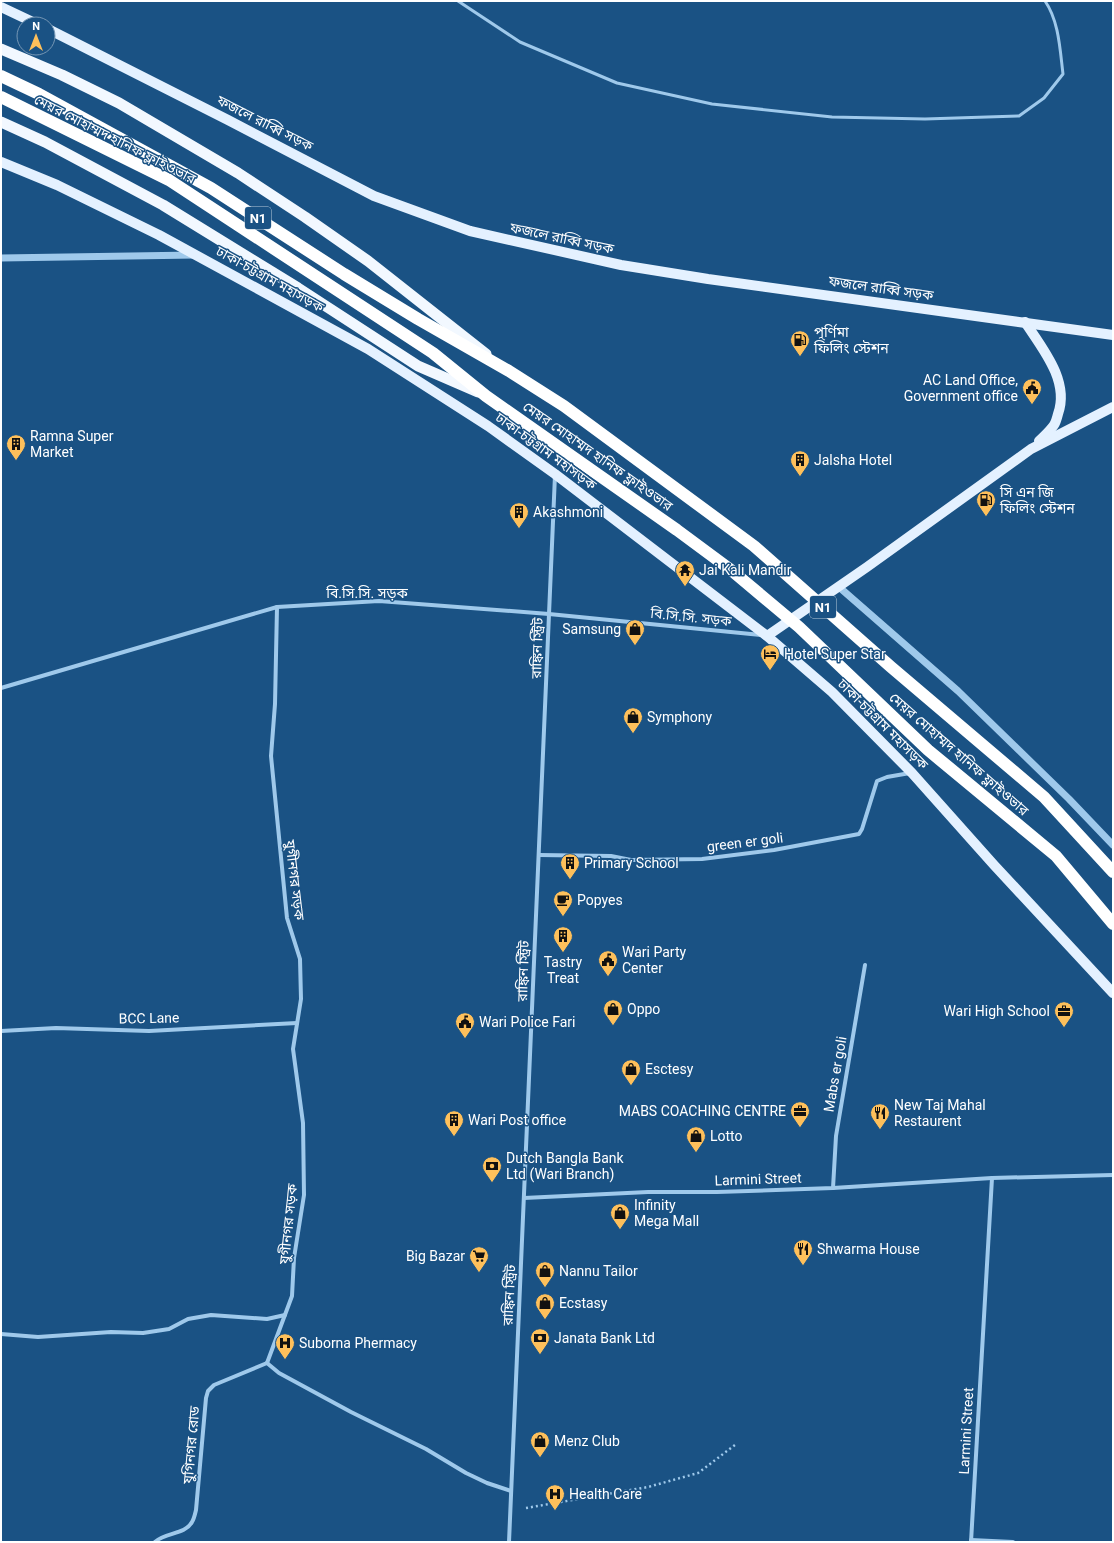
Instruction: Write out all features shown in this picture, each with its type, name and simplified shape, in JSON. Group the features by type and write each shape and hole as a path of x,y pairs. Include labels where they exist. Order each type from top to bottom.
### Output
{"highway":[{"path":"1,49 62,75 119,103 238,174 305,217 368,261 509,371"},
{"name":"মেয়র মোহাম্মদ হানিফ ফ্লাইওভার","path":"1,76 46,97 211,188 344,274 418,319 509,371 564,406 754,546 891,667 1044,797 1113,872"},
{"name":"মেয়র মোহাম্মদ হানিফ ফ্লাইওভার","path":"1,97 169,180 433,353 486,396 677,530 731,570 799,627 928,750 1056,856 1113,924"},
{"path":"1,122 45,142 163,205 298,288 418,366 486,396"}],"main road":[{"path":"1,7 20,16"},
{"name":"ফজলে রাব্বি সড়ক","path":"56,33 207,109 374,196 470,231 621,265 708,279 1113,335"},
{"name":"ঢাকা-চট্টগ্রাম মহাসড়ক","path":"1,162 58,185 198,255 368,349 488,426 555,474 767,636 832,692 912,772 994,865 1113,993"},
{"path":"1024,322 1045,352 1061,391 1060,411 1055,424 1031,449"},
{"path":"767,636 839,587 1031,449 1113,407"}],"street":[{"path":"1,258 198,255"},
{"name":"রাঙ্কিন স্ট্রিট","path":"509,1542 555,474"},
{"path":"839,587 958,691 1069,799 1113,845"},
{"name":"বি.সি.সি. সড়ক","path":"1,688 277,607 379,601 549,614 767,636"},
{"name":"যুগীনগর সড়ক","path":"267,1363 292,1296 294,1258 304,1195 303,1123 293,1049 301,999 300,959 287,918 271,756 277,607"},
{"name":"green er goli","path":"539,855 611,856 631,860 702,859 774,850 859,834 862,829 876,781 887,777 912,772"},
{"name":"Mabs er goli","path":"833,1188 836,1136 864,965"},
{"name":"BCC Lane","path":"1,1031 56,1028 149,1031 297,1023"},
{"name":"Larmini Street","path":"524,1198 648,1192 717,1192 833,1188 992,1178 1113,1175"},
{"name":"Larmini Street","path":"971,1541 992,1178"},
{"path":"1,1334 38,1337 111,1332 143,1333 169,1329 188,1320 211,1315 267,1320 285,1315"},
{"path":"267,1363 279,1373 351,1412 426,1449 466,1473 511,1492"},
{"name":"যুগিনগর রোড","path":"155,1542 159,1539 184,1530 192,1523 196,1510 206,1398 208,1391 214,1386 267,1363"},
{"path":"971,1541 1013,1542"}],"lane":[{"path":"458,1 520,42 617,83 712,104 832,117 925,119 1019,116 1044,98 1063,74 1060,44 1052,11 1046,1"}],"path":[{"path":"510,1511 648,1487 698,1473 735,1445"}],"place":[{"name":"পূর্ণিমা ফিলিং স্টেশন","path":"800,357"},
{"name":"AC Land Office, Government office","path":"1032,405"},
{"name":"Ramna Super Market","path":"16,461"},
{"name":"Jalsha Hotel","path":"800,477"},
{"name":"সি এন জি ফিলিং স্টেশন","path":"986,517"},
{"name":"Akashmoni","path":"519,529"},
{"name":"Jai Kali Mandir","path":"685,587"},
{"name":"Samsung","path":"635,646"},
{"name":"Hotel Super Star","path":"770,671"},
{"name":"Symphony","path":"633,734"},
{"name":"Primary School","path":"570,880"},
{"name":"Popyes","path":"563,917"},
{"name":"Tastry Treat","path":"563,953"},
{"name":"Wari Party Center","path":"608,977"},
{"name":"Oppo","path":"613,1026"},
{"name":"Wari High School","path":"1064,1028"},
{"name":"Wari Police Fari","path":"465,1039"},
{"name":"Esctesy","path":"631,1086"},
{"name":"MABS COACHING CENTRE","path":"800,1128"},
{"name":"New Taj Mahal Restaurent","path":"880,1130"},
{"name":"Wari Post office","path":"454,1137"},
{"name":"Lotto","path":"696,1153"},
{"name":"Dutch Bangla Bank Ltd (Wari Branch)","path":"492,1183"},
{"name":"Infinity Mega Mall","path":"620,1230"},
{"name":"Shwarma House","path":"803,1266"},
{"name":"Big Bazar","path":"479,1273"},
{"name":"Nannu Tailor","path":"545,1288"},
{"name":"Ecstasy","path":"545,1320"},
{"name":"Janata Bank Ltd","path":"540,1355"},
{"name":"Suborna Phermacy","path":"285,1360"},
{"name":"Menz Club","path":"540,1458"},
{"name":"Health Care","path":"555,1511"}]}
